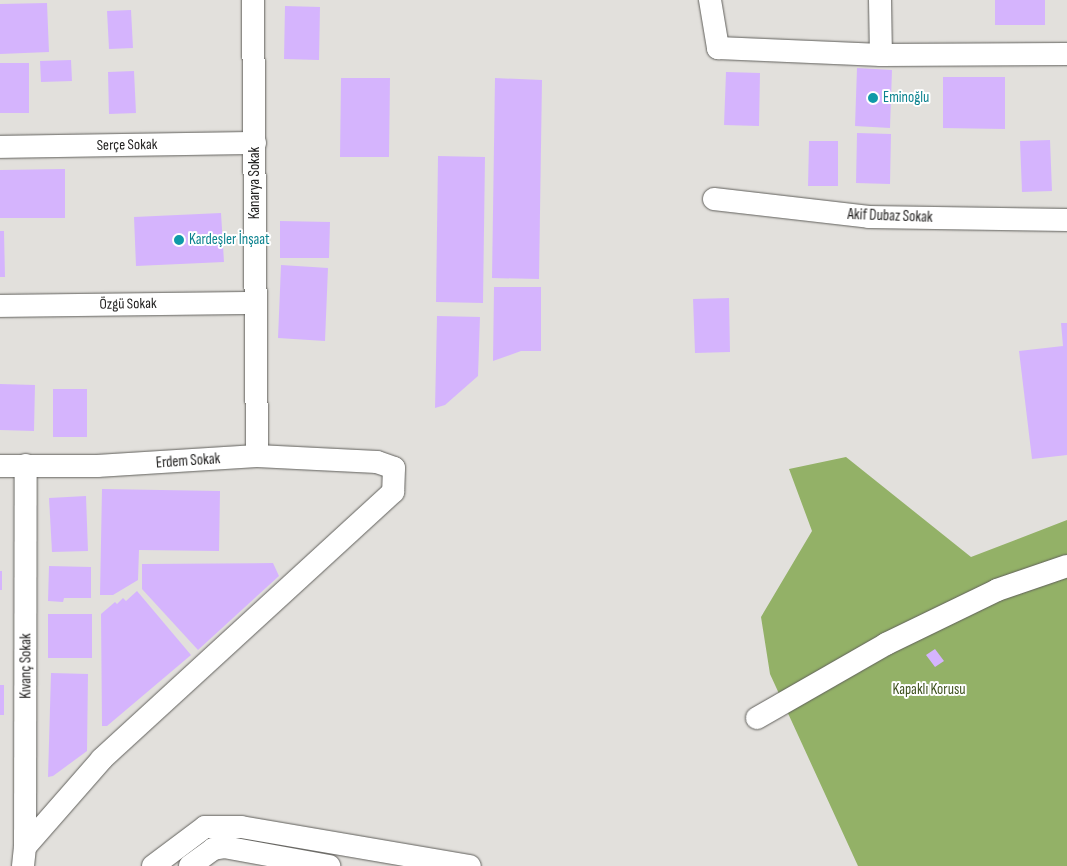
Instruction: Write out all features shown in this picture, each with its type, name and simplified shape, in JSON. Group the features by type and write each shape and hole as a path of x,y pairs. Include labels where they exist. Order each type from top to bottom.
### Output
{"street":[{"name":"Kanarya Sokak","path":"253,0 257,456"},
{"path":"710,0 718,48 881,55 1067,54"},
{"path":"880,0 881,55"},
{"name":"Serçe Sokak","path":"0,147 254,143"},
{"name":"Akif Dubaz Sokak","path":"714,200 869,217 1067,220"},
{"name":"Özgü Sokak","path":"0,306 256,303"},
{"name":"Erdem Sokak","path":"0,466 97,466 257,456 377,462 394,468 393,492 102,759 24,856"},
{"name":"Kıvanç Sokak","path":"24,856 26,465"},
{"path":"757,718 886,644 997,590 1067,566"},
{"path":"153,866 205,827 241,827 413,861 470,866"},
{"path":"236,849 241,827"},
{"path":"190,866 213,849 224,847 329,866"}],"green space":[{"name":"Kapaklı Korusu","path":"846,457 971,557 1067,520 1067,866 858,866 770,674 761,617 812,531 789,469"}],"building":[{"path":"995,0 1045,0 1045,25 995,25"},
{"path":"47,3 49,52 0,54 0,4"},
{"path":"285,6 320,7 319,60 284,59"},
{"path":"131,10 133,48 109,49 107,11"},
{"path":"71,60 72,81 41,82 40,61"},
{"path":"0,63 29,63 29,113 0,113"},
{"name":"Eminoğlu","path":"857,68 892,70 890,128 855,126"},
{"path":"134,71 136,113 109,114 108,72"},
{"path":"726,72 760,73 759,126 724,125"},
{"path":"943,77 1005,77 1005,129 943,128"},
{"path":"341,78 390,78 389,157 340,157"},
{"path":"495,78 542,80 539,279 492,278"},
{"path":"857,133 891,134 890,184 856,183"},
{"path":"1050,140 1052,191 1022,192 1020,141"},
{"path":"809,141 838,141 838,186 808,186"},
{"path":"438,156 485,157 483,303 436,302"},
{"path":"65,169 65,218 0,218 0,170"},
{"name":"Kardeşler İnşaat","path":"221,213 224,262 136,266 134,217"},
{"path":"280,221 330,222 329,258 280,258"},
{"path":"0,231 4,231 5,277 0,277"},
{"path":"281,265 328,268 325,341 278,338"},
{"path":"494,287 541,287 541,351 521,351 493,361"},
{"path":"729,298 730,352 695,353 693,299"},
{"path":"437,316 480,317 478,376 445,405 435,408"},
{"path":"1061,323 1067,323 1067,455 1032,459 1019,351 1063,346"},
{"path":"0,384 35,385 34,431 0,430"},
{"path":"53,389 87,389 87,437 53,437"},
{"path":"102,489 220,491 219,551 139,550 138,580 113,595 100,595"},
{"path":"86,496 88,551 52,552 49,498"},
{"path":"273,563 279,576 198,650 142,589 142,564"},
{"path":"49,566 91,567 91,598 64,598 63,602 48,601"},
{"path":"0,571 2,571 2,590 0,590"},
{"path":"137,591 191,655 107,726 102,726 101,614 115,602 117,604 123,598 126,601"},
{"path":"48,614 92,614 92,658 48,658"},
{"path":"935,649 944,661 935,667 926,655"},
{"path":"51,673 88,674 87,751 53,776 48,777"},
{"path":"0,685 4,685 4,715 0,715"}],"place":[{"name":"Eminoğlu","path":"873,98"},
{"name":"Kardeşler İnşaat","path":"179,240"}]}
